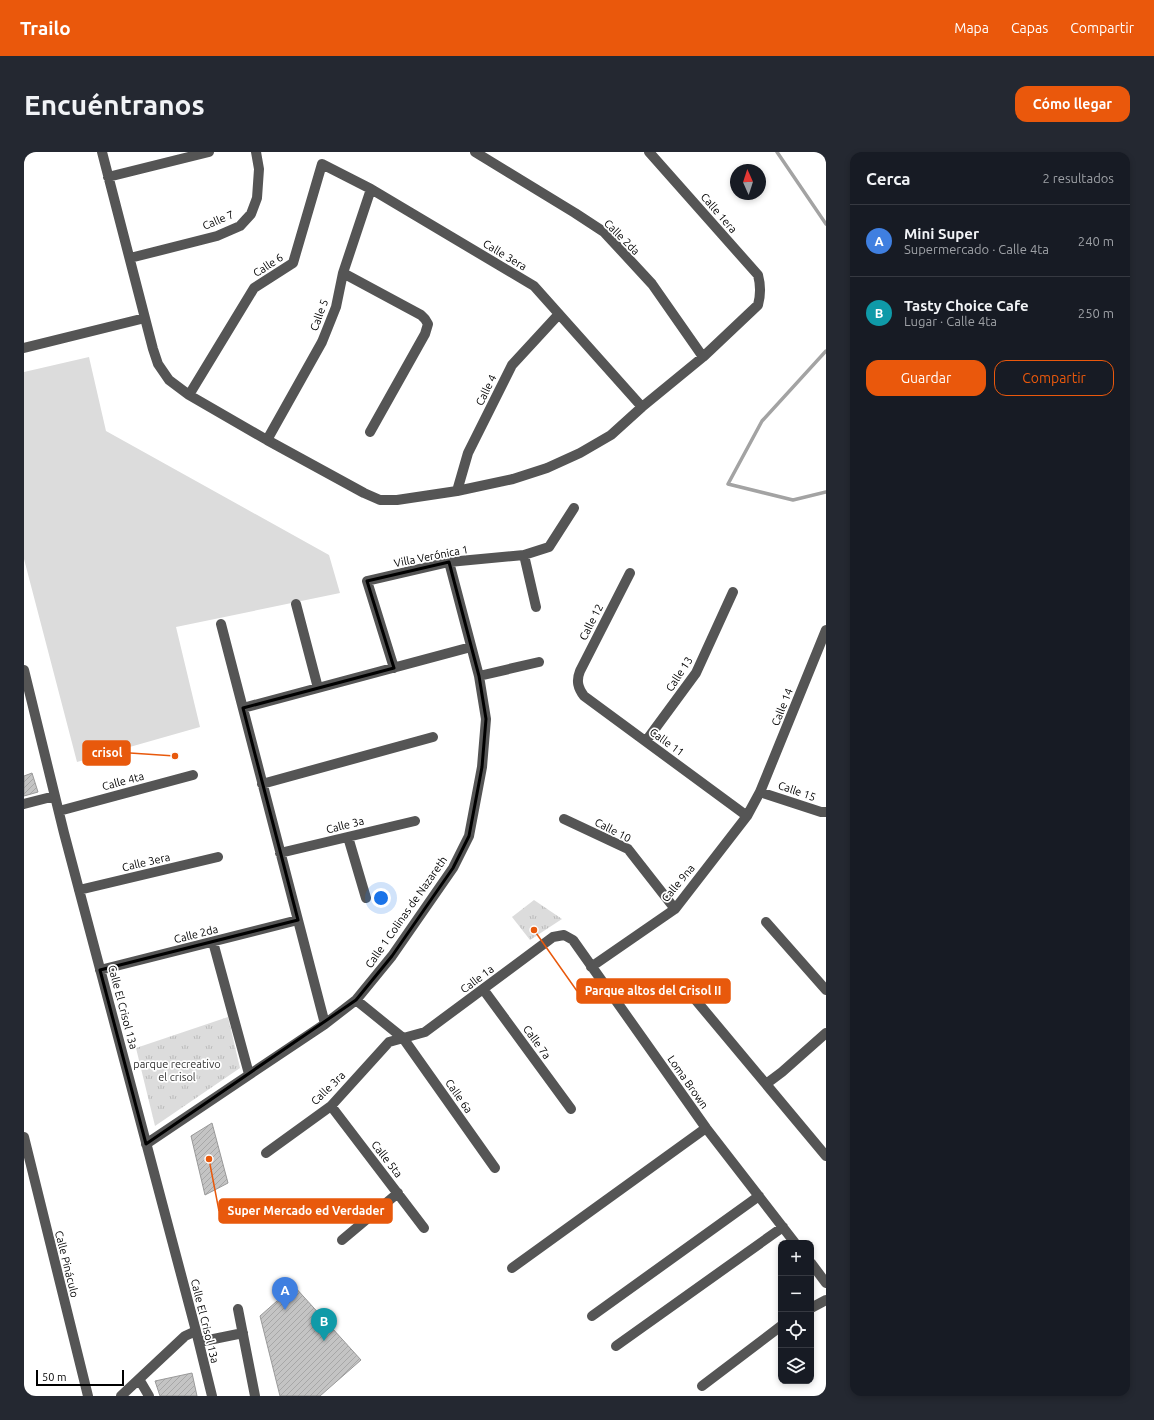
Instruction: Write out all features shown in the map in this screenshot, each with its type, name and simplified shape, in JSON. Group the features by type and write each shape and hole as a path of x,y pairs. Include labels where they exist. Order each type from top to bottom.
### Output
{"street":[{"path":"102,152 152,349 158,364 169,380 189,395 267,440 364,493 380,500 397,500 457,491 512,479 547,468 580,453 611,435 642,407 703,357"},
{"path":"108,177 210,152"},
{"name":"Calle 7","path":"130,258 217,236 240,226 251,214 257,198 259,169 256,152"},
{"name":"Calle 2da","path":"475,152 604,232 652,284 703,357"},
{"name":"Calle 1era","path":"649,152 758,275 761,285 761,295 758,305 703,357"},
{"name":"Calle 3era","path":"322,164 371,189 534,286 642,407"},
{"name":"Calle 6","path":"189,395 254,288 292,263 322,164"},
{"name":"Calle 5","path":"267,440 322,342 336,307 343,273 371,189"},
{"path":"343,273 421,315 428,324 425,334 370,432"},
{"name":"Calle 4","path":"457,491 468,453 512,365 559,314"},
{"path":"24,348 144,318"},
{"name":"Villa Verónica 1","path":"394,668 367,581 449,562 524,555 549,547 574,508"},
{"path":"524,555 536,607"},
{"name":"Calle 1 Colinas de Nazareth","path":"146,1144 325,1024 356,1000 392,956 453,868 469,836 482,767 486,719 479,676 449,562"},
{"name":"Calle 12","path":"578,683 580,671 630,573"},
{"name":"Calle 13","path":"646,741 696,673 733,592"},
{"path":"296,604 318,688"},
{"path":"221,624 325,1024"},
{"name":"Calle 14","path":"760,792 826,630"},
{"path":"243,708 471,647"},
{"path":"479,676 539,662"},
{"name":"Calle El Crisol 13a","path":"24,670 79,890 212,1396"},
{"name":"Calle 11","path":"578,683 584,696 747,816"},
{"path":"262,784 433,737"},
{"name":"Calle 4ta","path":"59,811 193,775"},
{"name":"Calle 15","path":"760,792 821,812 826,812"},
{"name":"Calle 9na","path":"591,967 675,909 747,816 760,792"},
{"path":"24,804 55,796"},
{"name":"Calle 10","path":"564,819 628,849 675,909"},
{"name":"Calle 3a","path":"280,854 415,821"},
{"path":"348,837 366,898"},
{"name":"Calle 3era","path":"79,890 218,857"},
{"name":"Calle 2da","path":"100,970 298,920"},
{"path":"766,922 826,990"},
{"name":"Loma Brown","path":"564,935 573,940 706,1128 794,1240"},
{"name":"Calle 1a","path":"402,1038 425,1032 553,937 564,935"},
{"path":"213,942 249,1074"},
{"name":"Calle 7a","path":"483,989 571,1109"},
{"path":"690,992 826,1156"},
{"name":"Calle 6a","path":"356,1000 402,1038 495,1168"},
{"path":"766,1084 782,1072 826,1033"},
{"name":"Calle 3ra","path":"266,1152 331,1106 389,1042 402,1038"},
{"name":"Calle 5ta","path":"331,1106 424,1228"},
{"path":"512,1268 706,1128"},
{"name":"Calle Pináculo","path":"24,1137 88,1396"},
{"path":"342,1240 398,1193"},
{"path":"592,1316 759,1196"},
{"path":"616,1346 783,1227"},
{"path":"814,1267 826,1283"},
{"path":"814,1306 826,1300"},
{"path":"238,1309 255,1396"},
{"path":"702,1386 778,1328"},
{"path":"121,1396 185,1336 196,1331"},
{"path":"199,1342 243,1333"},
{"path":"139,1379 149,1396"}],"highlighted area":[{"path":"449,562 479,676 486,719 482,767 469,836 453,868 392,956 356,1000 146,1144 100,970 298,920 243,708 394,668 367,581"}],"green space":[{"path":"89,357 106,431 329,555 340,593 176,627 200,727 77,762 24,559 24,372"},
{"path":"534,900 562,919 530,940 512,917"},
{"name":"parque recreativo el crisol","path":"228,1017 240,1068 155,1126 136,1048"}],"building":[{"path":"32,773 38,792 24,796 24,776"},
{"path":"212,1123 228,1183 205,1195 191,1136"},
{"path":"294,1286 361,1360 320,1396 280,1396 260,1316"},
{"path":"192,1373 197,1396 160,1396 155,1381"}],"waterway":[{"path":"777,152 826,224"},
{"path":"826,351 762,421 728,484 793,500 826,492"}],"place":[{"name":"crisol","path":"175,756"},
{"name":"Parque altos del Crisol II","path":"534,930"},
{"name":"Super Mercado ed Verdader","path":"209,1159"},
{"name":"Mini Super","path":"285,1310"},
{"name":"Tasty Choice Cafe","path":"324,1341"}]}
